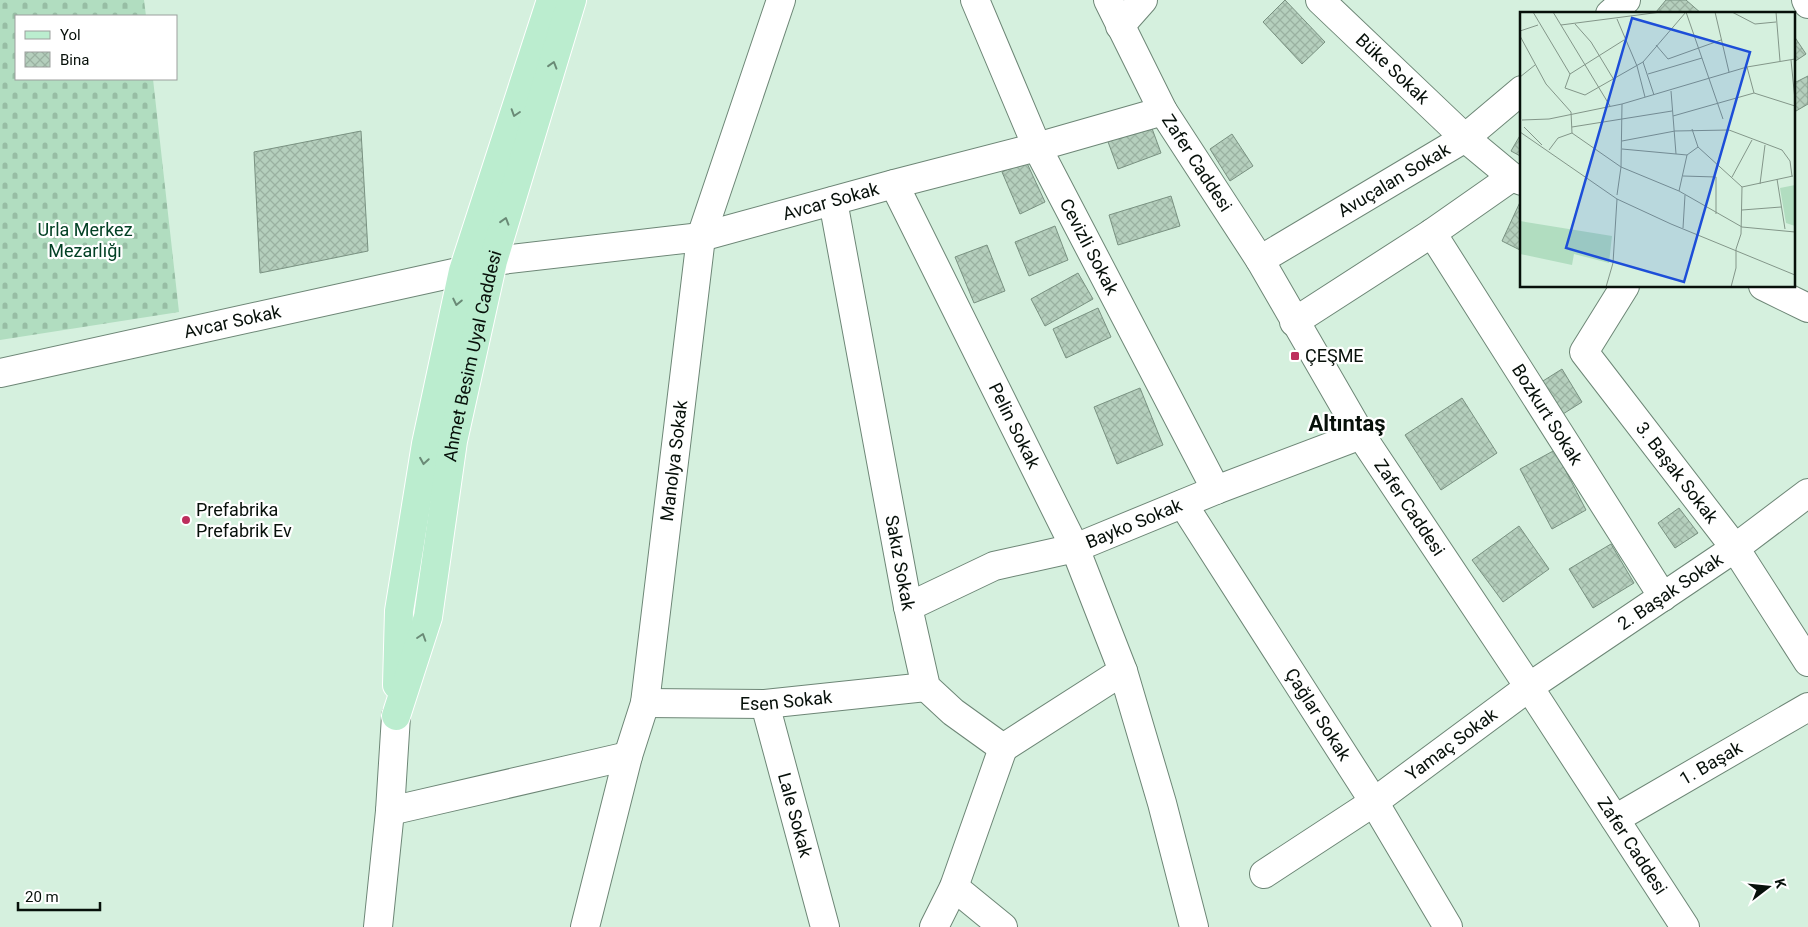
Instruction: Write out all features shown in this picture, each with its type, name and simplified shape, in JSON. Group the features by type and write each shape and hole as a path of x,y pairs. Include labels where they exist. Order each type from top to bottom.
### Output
{"main road":[{"name":"Ahmet Besim Uyal Caddesi","path":"396,716 399,611 426,444 463,271 551,0"},
{"name":"Ahmet Besim Uyal Caddesi","path":"396,716 428,618 453,441 493,261 572,0"}],"street":[{"name":"Manolya Sokak","path":"585,927 628,756 645,703 701,237 780,0"},
{"name":"Cevizli Sokak","path":"975,0 1037,148 1216,490"},
{"name":"Zafer Caddesi","path":"1108,0 1163,111 1260,260 1294,322 1361,435 1529,687 1685,927"},
{"path":"1120,26 1143,0"},
{"path":"1612,12 1626,0"},
{"path":"1806,0 1808,4"},
{"name":"Büke Sokak","path":"1322,1 1465,138 1517,179"},
{"name":"Avuçalan Sokak","path":"1260,260 1465,138 1520,92"},
{"name":"Avcar Sokak","path":"493,261 701,237 894,184 1037,148 1163,111"},
{"path":"1294,322 1517,179"},
{"name":"Pelin Sokak","path":"894,184 1075,548 1123,671 1162,803 1194,927"},
{"name":"Sakız Sokak","path":"833,201 908,607 926,687"},
{"name":"Bozkurt Sokak","path":"1432,233 1663,597"},
{"name":"Avcar Sokak","path":"0,373 463,271"},
{"name":"3. Başak Sokak","path":"1624,288 1584,352 1735,548 1808,662"},
{"path":"1767,288 1808,308"},
{"name":"Bayko Sokak","path":"908,607 994,566 1075,548 1216,490 1361,435"},
{"name":"2. Başak Sokak","path":"1529,687 1735,548 1808,494"},
{"name":"Çağlar Sokak","path":"1183,504 1374,802 1448,927"},
{"path":"934,927 954,887 1003,748 1123,671"},
{"path":"926,687 953,712 1003,748"},
{"name":"Esen Sokak","path":"645,703 765,704 926,687"},
{"name":"Yamaç Sokak","path":"1264,874 1374,802 1529,687"},
{"name":"Lale Sokak","path":"765,704 825,927"},
{"name":"1. Başak","path":"1615,818 1808,706"},
{"name":"Ahmet Besim Uyal Caddesi","path":"378,927 390,811 396,716"},
{"path":"390,811 628,756"},
{"path":"954,887 1003,927"}],"green space":[{"name":"Urla Merkez Mezarlığı","path":"0,0 144,0 146,15 15,15 15,80 153,80 179,312 0,340"}],"building":[{"path":"1285,0 1325,42 1302,64 1263,22"},
{"path":"1666,0 1686,0 1700,12 1656,12"},
{"path":"1796,39 1806,54 1796,61"},
{"path":"1808,76 1808,104 1796,111 1796,82"},
{"path":"1150,123 1161,153 1118,169 1107,139"},
{"path":"361,131 368,251 260,273 254,152"},
{"path":"1232,134 1253,166 1230,181 1210,149"},
{"path":"1520,135 1520,156 1511,151"},
{"path":"1026,161 1045,202 1020,214 1002,172"},
{"path":"1171,196 1180,226 1118,245 1109,215"},
{"path":"1520,202 1520,250 1502,241"},
{"path":"1055,226 1068,260 1029,276 1015,242"},
{"path":"987,245 1005,291 974,303 955,257"},
{"path":"1078,273 1093,299 1045,326 1031,299"},
{"path":"1098,308 1111,337 1066,358 1053,329"},
{"path":"1562,369 1582,402 1555,419 1535,386"},
{"path":"1140,388 1163,445 1117,464 1094,407"},
{"path":"1462,398 1497,453 1441,490 1405,435"},
{"path":"1555,450 1586,510 1552,529 1520,469"},
{"path":"1679,508 1698,533 1675,548 1658,523"},
{"path":"1519,526 1549,569 1503,602 1472,560"},
{"path":"1611,544 1634,583 1593,608 1569,569"}],"place":[{"name":"ÇEŞME","path":"1295,356"},
{"name":"Prefabrika Prefabrik Ev","path":"186,520"}],"district":[{"name":"Altıntaş","path":"1347,423"}]}
